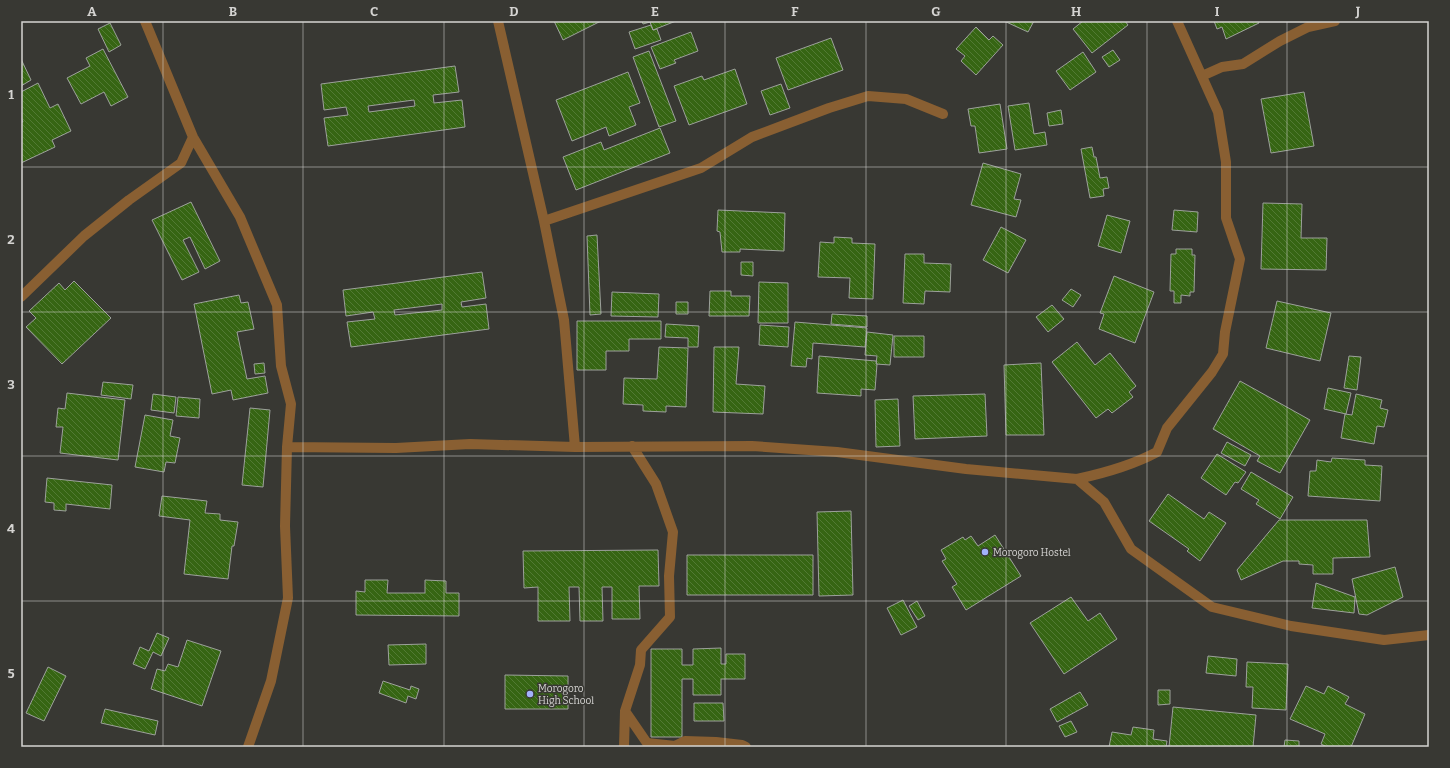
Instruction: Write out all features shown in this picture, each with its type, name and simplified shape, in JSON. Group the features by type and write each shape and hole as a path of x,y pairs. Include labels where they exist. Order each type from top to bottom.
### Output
{"street":[{"path":"145,21 193,137 240,217 276,305 281,366 291,404 286,447 285,526 288,598 271,681 248,747"},
{"path":"498,21 544,221 564,320 575,447"},
{"path":"286,447 396,448 470,444 575,447 768,447 837,452 966,469 1077,479 1115,470 1139,462 1157,452 1167,428 1212,372 1223,354 1227,320 1240,259 1226,218 1226,162 1218,112 1177,21"},
{"path":"1202,76 1222,68 1243,64 1280,41 1308,27 1334,21"},
{"path":"544,221 701,168 752,137 829,108 868,96 906,99 943,114"},
{"path":"21,297 84,236 129,200 181,163 193,137"},
{"path":"624,747 625,712 640,665 641,650 670,617 669,576 673,532 656,484 632,446"},
{"path":"1077,479 1104,502 1131,549 1212,607 1291,626 1384,640 1429,635"},
{"path":"625,712 647,743 675,746 685,742 716,742 742,745 746,747"}],"building":[{"path":"554,21 601,21 563,40"},
{"path":"642,21 676,21 653,30 650,22 643,24"},
{"path":"1004,21 1034,21 1028,32"},
{"path":"1083,21 1125,21 1128,25 1092,53 1073,29"},
{"path":"1214,21 1258,21 1259,23 1226,39 1222,27 1217,29"},
{"path":"110,23 121,45 109,52 98,29"},
{"path":"651,25 653,30 657,29 661,40 635,49 629,32"},
{"path":"976,27 989,40 993,36 1003,45 976,75 961,61 965,56 956,49"},
{"path":"691,32 698,51 674,60 676,63 660,69 651,47"},
{"path":"831,38 843,70 788,90 776,58"},
{"path":"103,49 128,97 111,106 104,92 81,104 67,78 90,66 86,58"},
{"path":"1113,50 1120,60 1109,67 1102,57"},
{"path":"649,51 676,121 659,127 633,57"},
{"path":"1083,52 1096,72 1070,90 1056,71"},
{"path":"21,59 31,80 21,86"},
{"path":"455,66 459,92 433,95 434,103 462,100 465,127 328,146 324,118 348,115 346,107 324,110 321,84","holes":["414,100 415,106 369,112 368,106"]},
{"path":"735,69 747,104 689,125 674,86 702,76 704,80"},
{"path":"628,72 640,103 629,107 636,125 609,136 606,127 572,141 556,100"},
{"path":"38,83 50,108 58,104 71,131 52,140 55,147 21,163 21,122 23,122 21,118 21,92"},
{"path":"781,84 790,108 770,115 761,91"},
{"path":"1304,92 1314,146 1271,153 1261,99"},
{"path":"1029,103 1034,134 1045,132 1047,145 1015,150 1008,106"},
{"path":"1000,104 1007,149 979,153 975,126 971,126 968,109"},
{"path":"1061,110 1063,124 1049,126 1047,113"},
{"path":"660,128 670,153 576,190 563,157 601,142 604,150"},
{"path":"1092,147 1094,157 1096,157 1100,178 1107,177 1109,188 1103,189 1104,196 1090,198 1081,149"},
{"path":"983,163 1021,174 1014,199 1021,200 1016,217 971,205"},
{"path":"191,202 220,261 205,269 190,237 183,240 199,272 182,280 152,220"},
{"path":"1263,203 1302,204 1301,238 1327,238 1326,270 1261,269"},
{"path":"718,210 785,213 784,251 740,249 740,252 722,252 720,232 717,231"},
{"path":"1174,210 1198,212 1197,232 1172,230"},
{"path":"1107,215 1130,221 1121,253 1098,246"},
{"path":"1001,227 1026,240 1008,273 983,260"},
{"path":"597,235 601,314 590,315 587,236"},
{"path":"834,237 852,238 852,243 875,244 873,299 849,298 850,278 818,277 820,242 834,243"},
{"path":"1176,249 1192,249 1192,255 1195,255 1194,292 1190,292 1190,296 1181,295 1181,303 1174,303 1174,291 1170,291 1171,254 1176,254"},
{"path":"905,254 924,254 924,263 951,264 950,292 925,291 924,304 903,303"},
{"path":"741,262 753,262 753,276 741,275"},
{"path":"482,272 486,298 461,302 462,307 486,304 489,329 351,347 347,322 375,319 373,312 346,316 343,290","holes":["442,304 442,310 395,315 394,310"]},
{"path":"1114,276 1154,292 1135,343 1099,329 1104,314 1100,313"},
{"path":"74,281 111,318 62,364 26,327 36,318 29,311 59,283 65,290"},
{"path":"759,282 788,283 788,323 758,323"},
{"path":"1071,289 1081,295 1073,307 1062,300"},
{"path":"710,291 731,291 731,296 750,296 749,316 709,316"},
{"path":"612,292 659,294 658,317 611,316"},
{"path":"239,295 241,303 248,302 254,329 237,332 247,379 265,376 268,393 233,400 231,390 212,394 194,304"},
{"path":"1277,301 1331,313 1320,361 1266,348"},
{"path":"676,302 688,302 688,314 676,314"},
{"path":"1052,305 1064,319 1048,332 1036,317"},
{"path":"832,314 867,316 867,327 831,324"},
{"path":"577,321 661,321 661,339 629,339 629,351 606,351 606,370 577,370"},
{"path":"795,322 867,328 865,347 813,343 812,359 807,358 806,367 791,366"},
{"path":"666,324 699,326 698,347 688,347 688,338 665,337"},
{"path":"760,325 789,327 788,347 759,345"},
{"path":"867,332 893,335 890,365 876,364 877,356 865,355"},
{"path":"894,336 924,336 924,357 894,357"},
{"path":"1077,342 1095,365 1110,353 1136,386 1129,392 1133,397 1112,413 1108,409 1096,418 1052,362"},
{"path":"659,347 688,348 686,407 666,406 666,412 643,411 643,405 623,404 624,378 657,379"},
{"path":"714,347 739,347 736,384 765,386 763,414 713,412"},
{"path":"819,356 876,361 875,390 861,389 861,396 817,393"},
{"path":"1349,356 1361,357 1357,390 1344,388"},
{"path":"264,363 265,373 255,374 254,364"},
{"path":"1041,363 1044,435 1006,435 1004,365"},
{"path":"1240,381 1310,420 1280,473 1257,461 1260,456 1213,429"},
{"path":"103,382 133,385 131,399 101,395"},
{"path":"1328,388 1351,393 1346,414 1324,409"},
{"path":"67,393 125,400 118,460 60,453 63,427 56,427 58,408 65,409"},
{"path":"153,394 176,397 174,413 151,410"},
{"path":"985,394 987,436 915,439 913,396"},
{"path":"1356,394 1382,400 1380,408 1388,410 1384,427 1377,426 1374,444 1341,438 1345,414 1352,415"},
{"path":"178,397 200,399 199,418 176,416"},
{"path":"898,399 900,446 876,447 875,400"},
{"path":"250,408 270,410 263,487 242,485"},
{"path":"145,415 173,420 170,436 180,438 175,463 166,462 164,472 135,467"},
{"path":"1227,442 1251,455 1245,466 1221,453"},
{"path":"1217,454 1246,472 1238,483 1235,482 1226,495 1201,478"},
{"path":"1332,458 1365,460 1365,465 1382,466 1380,501 1308,496 1310,471 1316,471 1317,460 1331,462"},
{"path":"1251,472 1293,497 1280,519 1256,504 1259,500 1241,489"},
{"path":"47,478 112,485 110,509 66,504 66,511 54,510 54,503 45,502"},
{"path":"1168,494 1204,519 1209,512 1226,523 1200,561 1187,551 1189,549 1149,521"},
{"path":"162,496 207,501 205,513 220,514 220,520 238,522 234,546 232,546 228,579 184,574 190,520 159,516"},
{"path":"851,511 853,595 819,596 817,512"},
{"path":"1279,520 1367,520 1370,557 1333,558 1333,574 1313,574 1313,565 1299,564 1299,561 1283,561 1241,580 1237,570"},
{"path":"995,535 1021,576 966,610 952,587 957,584 942,561 946,559 941,550 963,537 965,540 971,536 978,546"},
{"path":"658,550 659,586 639,586 640,619 612,619 612,587 602,587 603,621 580,621 579,587 569,587 570,621 538,621 538,587 524,588 523,551"},
{"path":"687,555 813,555 813,595 687,595"},
{"path":"1395,567 1403,597 1367,615 1359,614 1352,579"},
{"path":"365,580 388,580 387,593 425,593 425,580 446,581 446,593 459,593 459,616 356,615 356,591 365,592"},
{"path":"1316,583 1355,597 1354,613 1312,608"},
{"path":"1071,597 1088,621 1100,613 1117,639 1064,674 1030,623"},
{"path":"903,600 917,627 901,635 887,608"},
{"path":"917,601 925,616 918,620 909,606"},
{"path":"157,633 169,638 161,656 153,652 145,669 133,664 140,647 149,651"},
{"path":"187,640 221,651 202,706 151,689 157,669 165,671 168,664 178,667"},
{"path":"426,644 426,664 389,665 388,645"},
{"path":"721,648 721,664 726,664 726,654 745,654 745,679 721,679 721,695 693,695 693,679 682,679 682,737 651,737 651,649 682,649 682,665 693,665 693,649"},
{"path":"1208,656 1237,659 1236,676 1206,673"},
{"path":"1247,662 1288,664 1286,710 1252,708 1253,687 1246,687"},
{"path":"48,667 66,676 44,721 26,713"},
{"path":"505,675 568,676 568,709 505,709"},
{"path":"383,681 410,690 411,686 419,689 416,699 408,696 406,703 379,693"},
{"path":"1306,686 1324,694 1328,686 1349,697 1345,704 1365,714 1351,747 1327,747 1321,744 1325,734 1290,719"},
{"path":"1158,690 1170,690 1170,704 1158,705"},
{"path":"1080,692 1088,705 1057,722 1050,709"},
{"path":"694,703 723,703 724,721 694,721"},
{"path":"1173,707 1256,715 1253,747 1169,747"},
{"path":"105,709 158,721 155,735 101,723"},
{"path":"1071,721 1077,732 1065,737 1059,726"},
{"path":"1133,727 1154,730 1153,739 1167,741 1166,747 1109,747 1112,732 1131,735"},
{"path":"1285,740 1299,741 1299,747 1284,747"}],"place":[{"name":"Morogoro Hostel","path":"985,552"},
{"name":"Morogoro High School","path":"530,694"}]}
